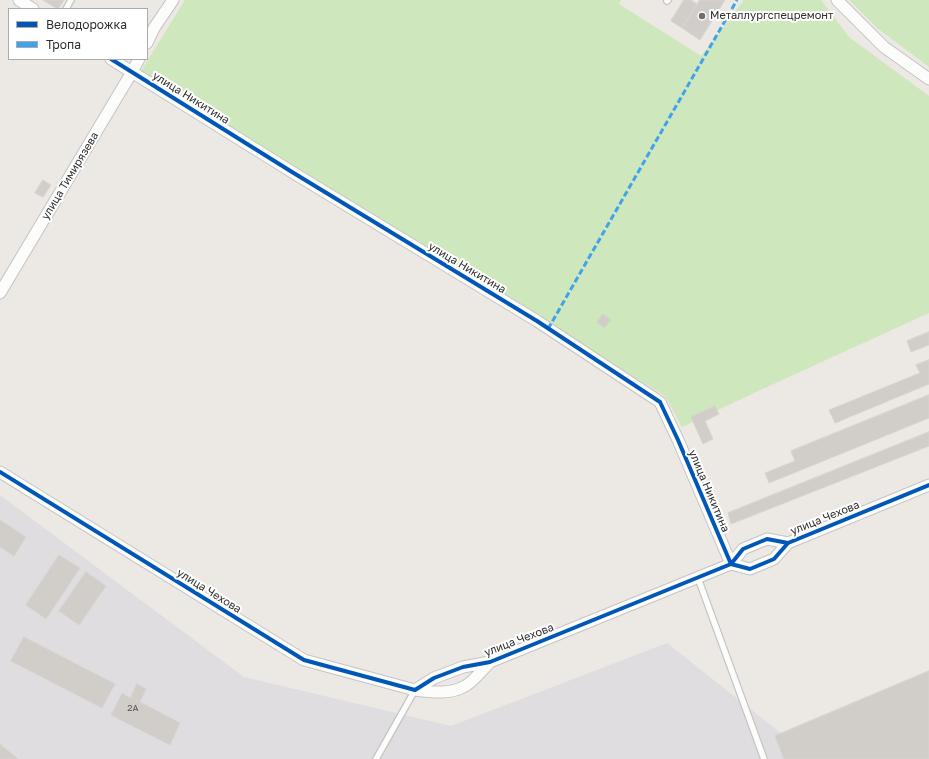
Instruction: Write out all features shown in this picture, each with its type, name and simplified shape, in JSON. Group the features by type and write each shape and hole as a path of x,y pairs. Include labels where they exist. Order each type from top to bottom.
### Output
{"street":[{"path":"19,0 31,8"},
{"path":"148,41 154,28 173,0"},
{"path":"837,0 884,47 929,79"},
{"name":"улица Никитина","path":"114,60 292,172 530,317 660,402 678,440 731,564"},
{"name":"улица Тимирязева","path":"0,292 138,60"},
{"name":"улица Чехова","path":"0,472 304,660 416,690 434,678 463,667 490,662 731,564 744,550 767,539 788,543 929,484"},
{"path":"731,564 750,569 774,559 788,543"},
{"path":"416,690 438,693 452,692 466,686 490,662"}],"lane":[{"path":"698,578 764,759"},
{"path":"376,759 416,690"}],"shaded area":[{"path":"0,495 244,677 451,726 667,643 782,734 929,759 0,759"}],"green space":[{"path":"185,0 621,0 619,4 701,56 744,0 821,0 849,37 929,96 929,313 682,427 665,396 141,71"},
{"path":"849,0 929,0 929,67 877,28"}],"building":[{"path":"43,0 64,0 59,8"},
{"path":"684,0 691,0 697,4 682,28 671,21"},
{"name":"Металлургспецремонт","path":"700,0 725,0 700,40 682,28"},
{"path":"43,180 51,185 43,197 35,193"},
{"path":"603,314 611,320 604,328 597,322"},
{"path":"929,332 929,345 911,352 907,341"},
{"path":"929,360 929,384 835,423 829,410 920,373 916,365"},
{"path":"929,395 929,418 769,483 765,473 795,461 791,451"},
{"path":"715,406 719,414 705,421 713,439 703,444 691,417"},
{"path":"929,432 929,446 731,524 728,513"},
{"path":"0,520 26,537 14,556 0,547"},
{"path":"59,555 80,568 46,619 26,605"},
{"path":"86,572 106,586 79,625 59,611"},
{"path":"24,637 115,684 102,708 11,661"},
{"path":"929,671 929,759 784,759 775,736"},
{"path":"137,684 146,689 140,702 180,723 170,745 111,715 122,693 130,698"},
{"path":"0,744 18,759 0,759"}],"railway":[{"path":"0,724 43,759"}],"marked path":[{"path":"548,329 737,0"}],"cycle path":[{"path":"113,60 292,172 537,321 660,402 678,440 731,564 750,569 774,559 788,543"},
{"path":"0,472 304,660 415,690 434,678 463,667 490,662 731,564 743,549 767,539 788,543 929,485"}],"place":[{"name":"Металлургспецремонт","path":"702,16"}]}
